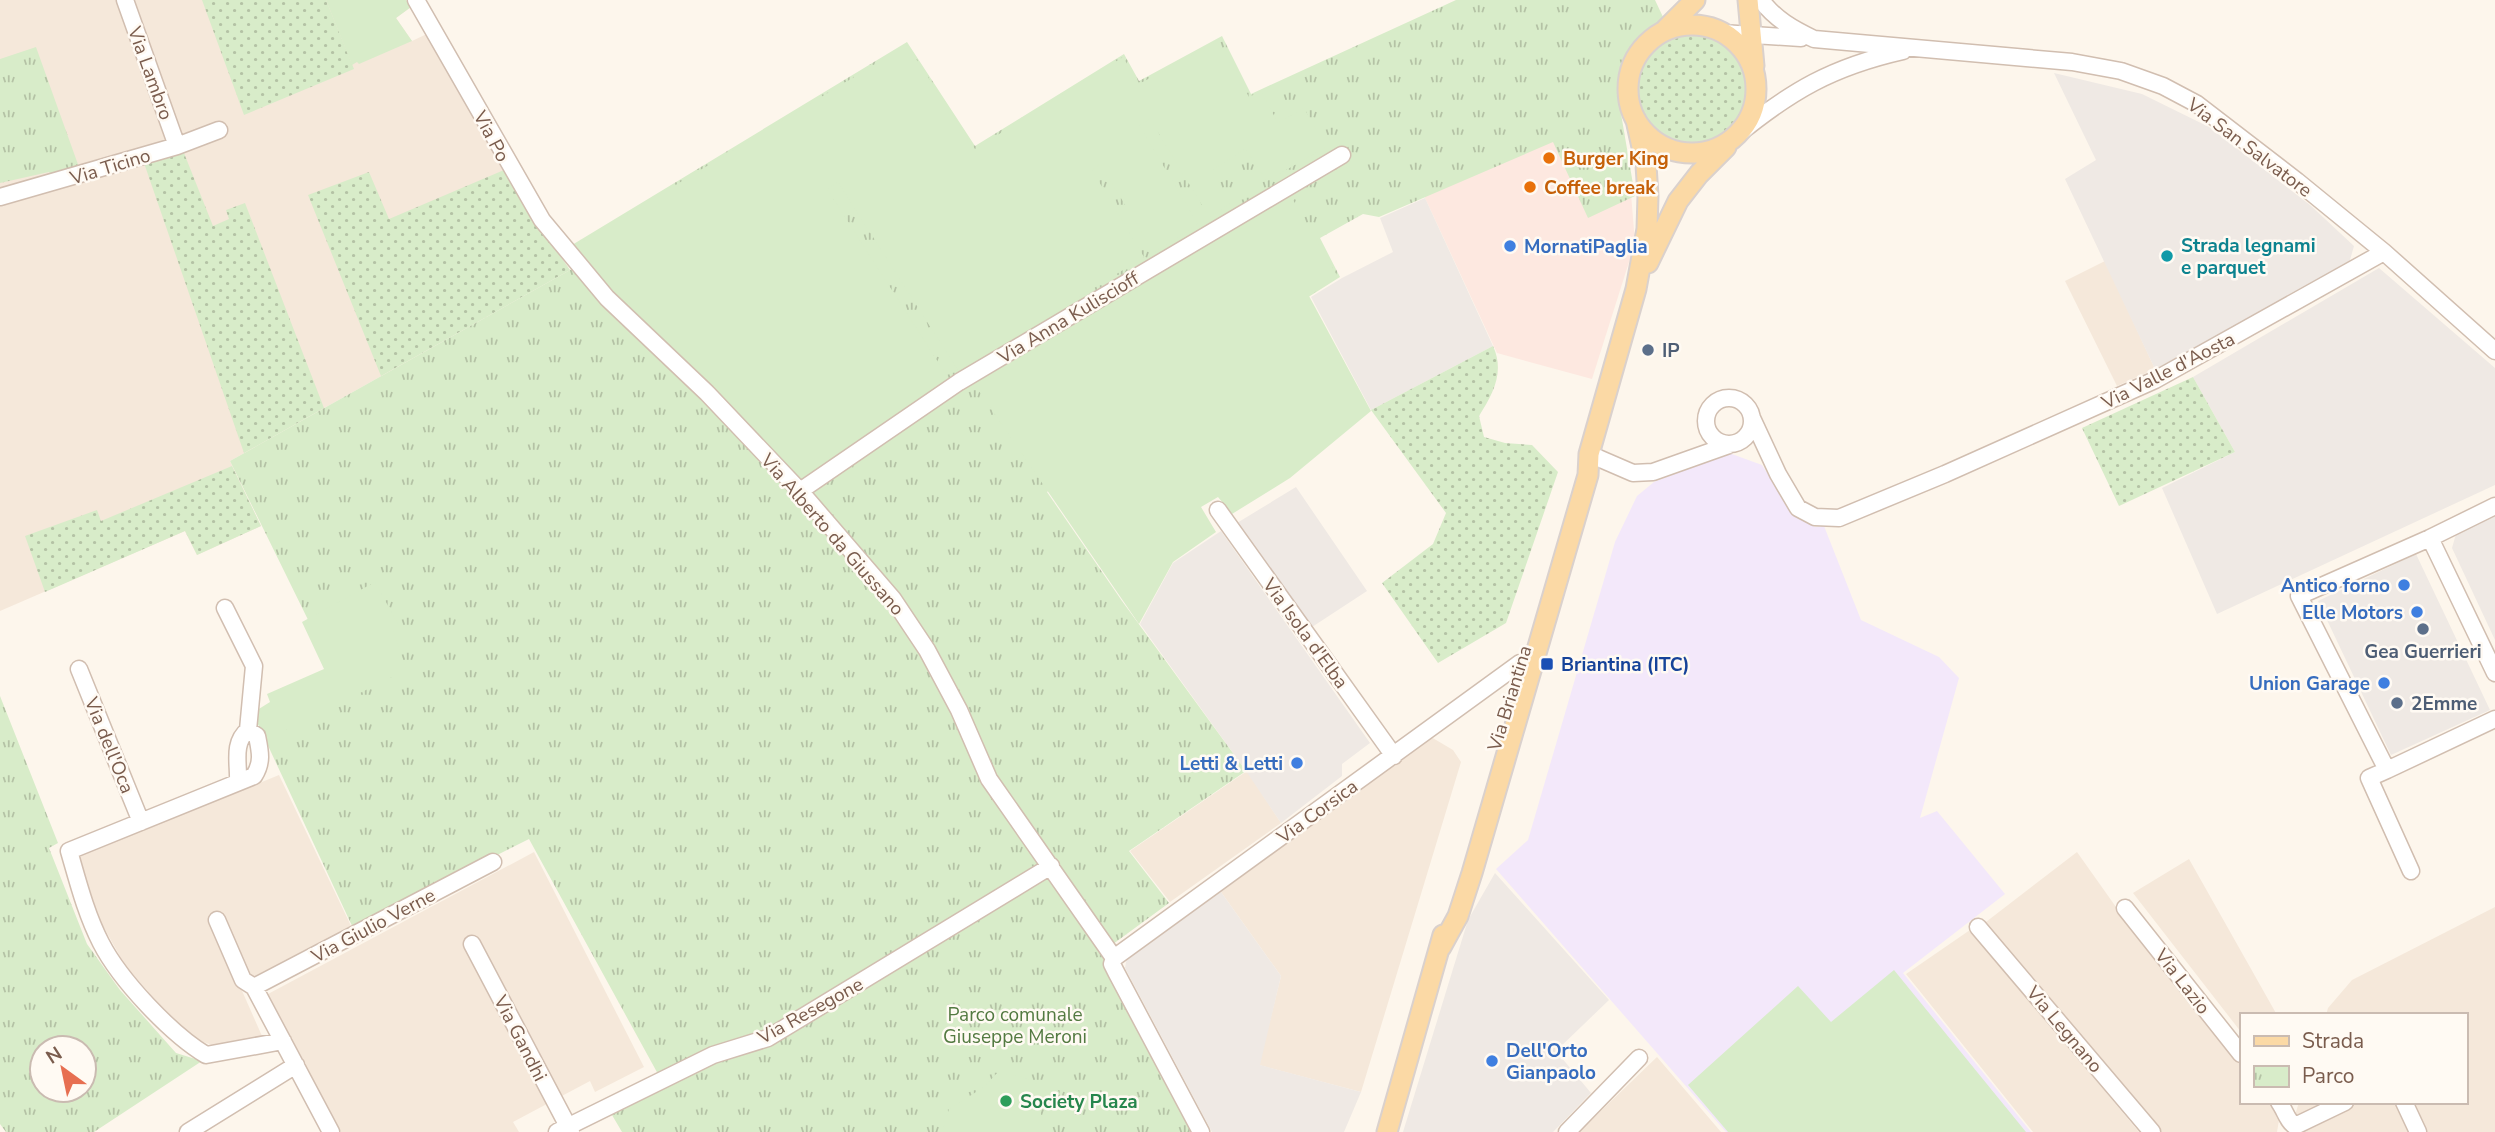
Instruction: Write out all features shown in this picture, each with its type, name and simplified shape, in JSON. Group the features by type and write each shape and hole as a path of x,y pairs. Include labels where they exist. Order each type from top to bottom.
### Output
{"main road":[{"path":"1695,0 1687,11 1638,54 1630,74 1630,105 1636,120 1650,138 1669,150 1685,153 1708,152 1735,137 1749,120 1756,97 1748,0"},
{"path":"1663,32 1693,25 1715,29 1734,40 1746,54 1755,74"},
{"name":"Via Briantina","path":"1441,947 1458,916 1472,873 1588,475 1589,454 1636,289 1647,229 1648,196 1646,165 1636,120"},
{"name":"Via Briantina","path":"1636,289 1678,201 1699,174 1735,137"},
{"name":"Via Briantina","path":"1387,1132 1441,947 1447,912 1578,468 1589,454"}],"street":[{"name":"Via Lambro","path":"125,0 177,146"},
{"name":"Via Po","path":"416,0 441,40 520,185 542,220 578,265"},
{"name":"Via San Salvatore","path":"1761,0 1775,16 1791,28 1814,39"},
{"name":"Via San Salvatore","path":"1722,33 1880,43 1912,49 2090,65 2120,71 2163,86 2197,104 2297,181 2384,252 2495,351"},
{"name":"Via San Salvatore","path":"1735,137 1774,105 1825,76 1865,60 1912,49"},
{"name":"Via Ticino","path":"0,197 177,146 219,130"},
{"name":"Via Anna Kuliscioff","path":"800,491 959,382 1342,155"},
{"name":"Via Valle d'Aosta","path":"1778,474 1798,508 1815,517 1839,518 2155,380 2384,252"},
{"name":"Via Alberto da Giussano","path":"578,265 607,298 707,393 800,491 893,599 927,650 953,698 989,779 1114,958 1112,964 1201,1132"},
{"path":"1725,399 1739,400 1745,404 1778,474 1758,454 1714,439 1706,419 1712,406 1725,399"},
{"path":"1589,454 1633,473 1653,472 1733,444 1749,433 1752,418"},
{"path":"1684,460 1697,447 1707,426"},
{"path":"2387,771 2299,596 2495,506"},
{"name":"Via Isola d'Elba","path":"1218,510 1394,756"},
{"path":"2430,538 2495,673"},
{"path":"225,608 254,666 248,730 242,735 237,751 238,782"},
{"name":"Via Corsica","path":"1114,958 1520,663"},
{"name":"Via dell'Oca","path":"79,669 141,822"},
{"path":"2411,871 2369,778 2495,719"},
{"path":"248,730 257,736 261,757 254,776 69,851 89,916 101,943 128,983 190,1046 206,1055 283,1041"},
{"name":"Via Giulio Verne","path":"254,988 492,862"},
{"name":"Via Resegone","path":"565,1130 713,1055 768,1038 1051,866"},
{"name":"Via Lazio","path":"2125,908 2240,1053"},
{"path":"217,920 243,980 254,988 331,1132"},
{"name":"Via Legnano","path":"1978,927 2152,1132"},
{"name":"Via Gandhi","path":"472,944 565,1130"},
{"path":"1567,1132 1639,1058"},
{"path":"188,1132 296,1065"},
{"path":"2283,1107 2288,1120 2295,1126 2312,1127 2342,1104"},
{"path":"2405,1104 2418,1132"},
{"path":"2282,1132 2283,1107"}],"shaded area":[{"path":"0,0 406,0 411,7 396,18 412,41 431,32 509,179 570,270 230,461 261,526 197,555 185,531 0,611"},
{"path":"2054,73 2142,94 2209,127 2310,205 2354,246 2348,267 2155,369 2065,179 2096,160"},
{"path":"1551,76 1629,169 1635,243 1592,379 1497,353 1425,198 1425,146"},
{"path":"1425,198 1493,346 1371,410 1311,297 1393,252 1380,218"},
{"path":"2105,261 2155,369 2117,386 2065,281"},
{"path":"2379,268 2495,368 2495,485 2217,614 2162,488 2235,452 2193,377"},
{"path":"1729,453 1762,465 1791,510 1815,527 1824,526 1861,620 1939,657 1959,678 1920,818 1937,811 2005,894 1903,973 2031,1132 1726,1132 1496,869 1528,840 1615,542 1637,496 1654,482"},
{"path":"1296,487 1367,591 1312,627 1237,523"},
{"path":"2495,512 2495,640 2452,548 2456,534"},
{"path":"1221,531 1370,743 1342,764 1342,776 1281,823 1140,624 1173,563"},
{"path":"2416,554 2490,710 2391,755 2318,601"},
{"path":"1431,737 1453,750 1461,762 1361,1092 1259,1065 1281,976 1221,892"},
{"path":"1247,771 1281,823 1170,902 1130,851"},
{"path":"279,775 352,928 239,984 262,1036 212,1045 189,1037 126,967 99,919 75,858"},
{"path":"534,852 644,1067 595,1092 590,1081 513,1122 519,1132 341,1132 268,994"},
{"path":"2077,852 2116,907 2240,1064 2240,1104 2272,1104 2280,1114 2277,1132 2160,1132 1982,925"},
{"path":"2189,859 2276,1013 2240,1013 2240,1031 2133,893"},
{"path":"1495,873 1609,1000 1556,1051 1591,1093 1553,1132 1403,1132 1468,920"},
{"path":"1221,892 1281,976 1260,1065 1361,1092 1344,1132 1212,1132 1125,968 1127,957"},
{"path":"2495,907 2495,1132 2290,1132 2298,1104 2467,1104 2467,1013 2327,1013 2352,980"},
{"path":"1970,930 2139,1132 2033,1132 1906,974"},
{"path":"1657,1057 1721,1132 1579,1132"}],"green space":[{"path":"202,0 326,0 354,69 244,115"},
{"path":"326,0 406,0 411,7 396,18 412,41 352,65"},
{"name":"Parco comunale Giuseppe Meroni","path":"1456,0 1655,0 1663,17 1630,50 1617,90 1635,196 1588,218 1553,142 1379,217 1363,214 1320,238 1340,277 1164,388 1047,492 1122,601 1246,771 1129,851 1169,903 1109,947 1193,1132 622,1132 612,1115 664,1085 529,839 353,928 257,722 257,713 337,674 230,461 579,265 567,248 907,42 975,146 1124,54 1139,81 1222,36 1251,94"},
{"path":"1692,34 1713,39 1731,50 1742,68 1747,89 1742,110 1731,128 1713,139 1692,144 1671,139 1653,128 1642,110 1637,89 1642,68 1653,50 1671,39"},
{"path":"1217,41 1249,97 1261,91 1278,123 1304,108 1326,147 1267,181 1245,149 1212,170 1231,203 1209,217 1150,119 1139,125 1198,224 1154,252 1100,164 1092,170 1144,257 959,372 838,182 827,189 949,379 802,481 712,388 612,294 573,247 907,45 975,149 1123,57 1139,84"},
{"path":"36,47 80,170 54,177 49,172 0,183 0,59"},
{"path":"182,148 213,226 229,219 226,210 245,203 324,408 244,453 144,163"},
{"path":"504,170 523,203 570,270 381,376 308,195 369,172 389,219"},
{"path":"1289,193 1338,277 1309,296 1371,411 1290,478 1232,514 1218,497 1201,507 1216,532 1173,562 1139,624 972,381"},
{"path":"1493,346 1498,374 1493,391 1479,416 1484,437 1505,443 1532,445 1558,472 1506,623 1438,663 1382,583 1433,544 1446,513 1371,410"},
{"path":"2193,377 2235,452 2119,506 2082,428"},
{"path":"232,466 261,526 197,555 185,531 45,592 25,536 97,510 101,521"},
{"path":"375,582 398,624 392,628 406,670 266,740 254,712 270,702 267,694 324,669 302,622"},
{"path":"0,696 58,843 49,848 87,944 120,990 176,1053 202,1061 94,1132 6,1132 0,1124"},
{"path":"1894,970 2026,1132 1728,1132 1688,1085 1798,986 1831,1022"},
{"name":"Society Plaza","path":"996,1074 1025,1078 1038,1084 1049,1094 1057,1089 1060,1094 1040,1108 1044,1132 942,1132 949,1109 984,1087"}],"place":[{"name":"Burger King","path":"1549,158"},
{"name":"Coffee break","path":"1530,187"},
{"name":"MornatiPaglia","path":"1510,246"},
{"name":"Strada legnami e parquet","path":"2167,256"},
{"name":"IP","path":"1648,350"},
{"name":"Antico forno","path":"2404,585"},
{"name":"Elle Motors","path":"2417,612"},
{"name":"Gea Guerrieri","path":"2423,629"},
{"name":"Briantina (ITC)","path":"1547,664"},
{"name":"Union Garage","path":"2384,683"},
{"name":"2Emme","path":"2397,703"},
{"name":"Letti & Letti","path":"1297,763"},
{"name":"Dell'Orto Gianpaolo","path":"1492,1061"},
{"name":"Society Plaza","path":"1006,1101"}]}
